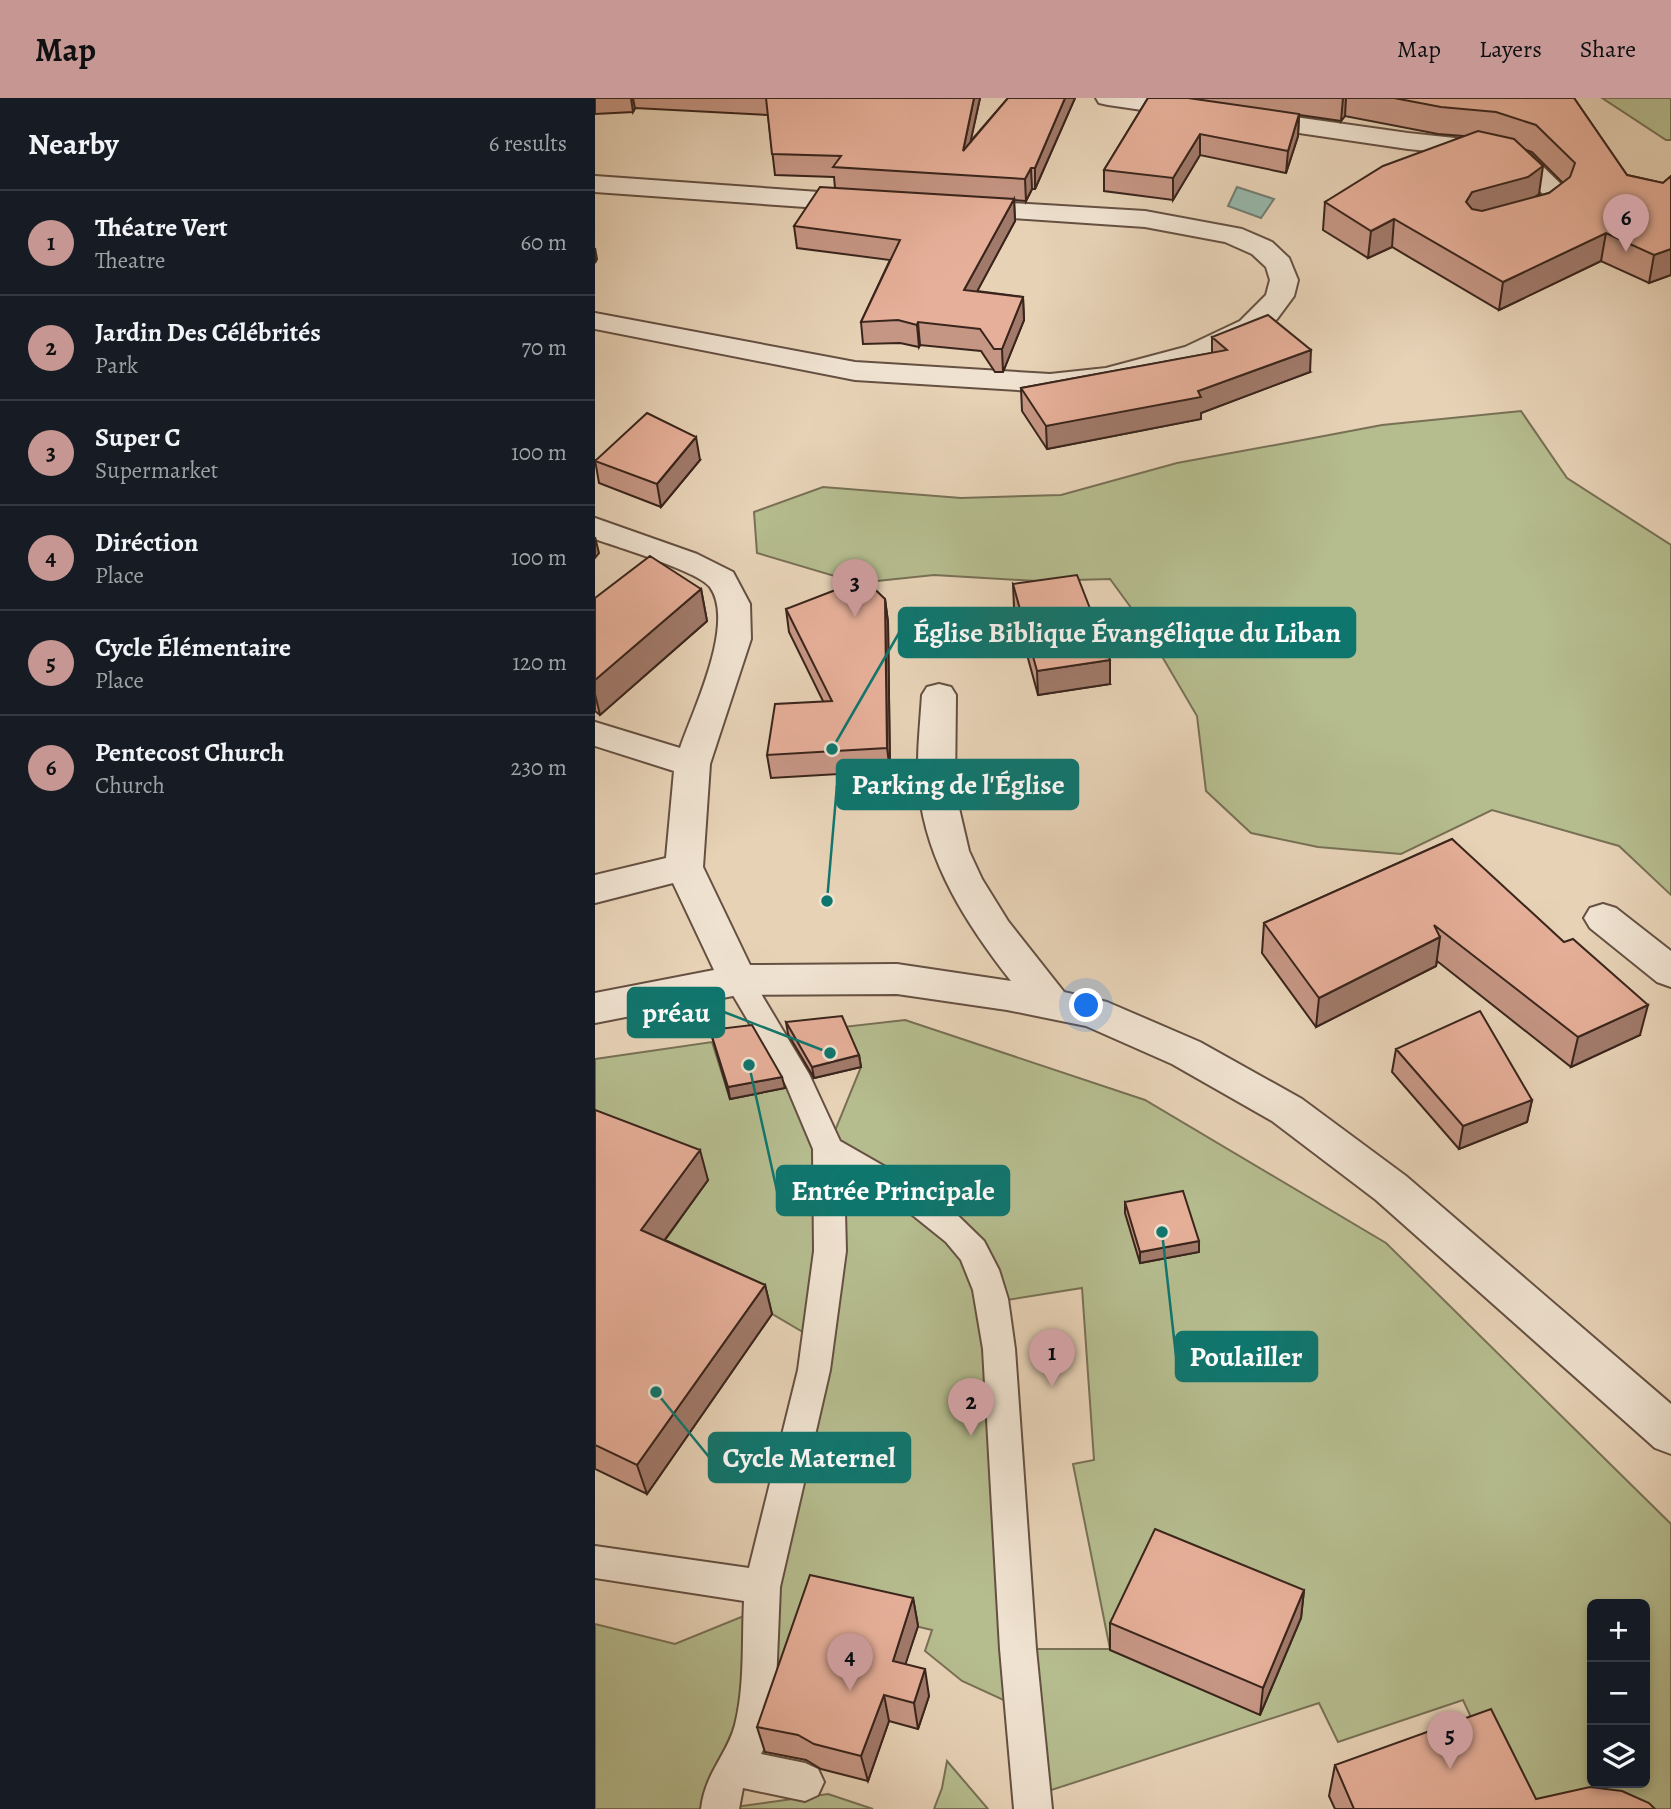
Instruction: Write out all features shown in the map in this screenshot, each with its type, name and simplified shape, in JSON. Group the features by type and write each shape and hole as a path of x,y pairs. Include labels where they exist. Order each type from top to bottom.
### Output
{"street":[{"path":"1108,98 1408,141 1492,150 1521,159 1556,191 1553,202 1534,212 1489,225"},
{"path":"595,184 890,205"},
{"path":"595,321 855,371 1051,383 1108,377 1195,352 1250,327 1267,313 1280,296 1284,280 1279,264 1262,248 1232,235 1205,228 1145,219 930,207"},
{"path":"595,528 686,561 722,579 734,604 734,639 692,764 684,867 738,980"},
{"path":"939,695 937,790 947,841 962,880 999,940 1051,1004"},
{"path":"595,734 692,764"},
{"path":"595,889 684,867"},
{"path":"1603,918 1671,972"},
{"path":"595,1008 738,980 897,979 1093,1013 1185,1053 1287,1110 1391,1188 1671,1433"}],"lane":[{"path":"720,1809 722,1792 752,1733 757,1708 762,1587 814,1370 830,1251 828,1149 799,1082 738,980"},
{"path":"828,1149 934,1213 962,1236 982,1267 990,1291 999,1349 1018,1649 1033,1809"},
{"path":"595,1562 762,1587"},
{"path":"734,1768 805,1782"}],"green space":[{"path":"1602,98 1671,98 1671,140 1666,140"},
{"path":"1521,411 1567,478 1671,545 1671,895 1619,846 1492,810 1401,854 1318,847 1251,833 1206,791 1197,716 1143,624 1110,579 1037,581 934,575 858,583 757,553 754,512 823,487 961,498 1061,495 1177,463 1382,425"},
{"path":"905,1020 1145,1100 1386,1243 1671,1524 1671,1809 1491,1809 1482,1741 1463,1700 1338,1742 1319,1703 1036,1795 1023,1709 962,1681 925,1651 932,1630 817,1603 764,1756 720,1809 595,1809 595,1624 675,1644 761,1609 818,1341 772,1314 649,1260 707,1180 595,1137 595,1059 712,1042 730,1099 799,1082 828,1148 861,1067 843,1027","holes":["1082,1288 1094,1460 1073,1464 1110,1649 1018,1649 994,1302"]},
{"path":"947,1761 988,1809 934,1809 942,1788"},
{"path":"828,1794 873,1809 721,1809"}],"water":[{"path":"1237,187 1274,199 1261,218 1228,206"}],"building":[{"path":"766,98 974,98 963,151 1008,98 1065,98 1035,168 1031,168 1025,179 833,167 841,156 772,154"},
{"path":"1148,98 1188,98 1299,114 1288,151 1200,134 1173,178 1104,170"},
{"path":"1394,98 1574,98 1627,175 1663,183 1671,176 1671,249 1654,255 1606,233 1503,282 1394,219 1371,231 1325,202 1383,166 1478,131 1514,139 1543,166 1528,177 1472,192 1466,202 1472,209 1482,211 1549,193 1570,177 1575,163 1536,125 1496,112 1441,107"},
{"path":"820,187 1014,199 964,290 1023,297 1002,349 994,349 980,329 918,322 917,325 898,320 861,322 900,240 794,226"},
{"path":"1268,315 1311,350 1198,391 1201,397 1046,426 1021,388 1227,350 1212,337"},
{"path":"647,413 696,437 657,484 595,461"},
{"path":"650,556 701,589 595,680 595,598"},
{"path":"1077,575 1110,660 1037,671 1013,584"},
{"path":"864,579 885,599 887,748 767,755 775,704 832,701 786,609"},
{"path":"1452,839 1564,942 1573,939 1648,1005 1578,1037 1434,925 1440,937 1319,998 1264,923"},
{"path":"1480,1011 1532,1100 1463,1126 1396,1049"},
{"path":"842,1016 859,1055 812,1067 786,1022"},
{"path":"752,1025 782,1077 728,1087 710,1030"},
{"path":"595,1110 700,1150 641,1230 765,1285 637,1465 595,1445"},
{"path":"1183,1191 1199,1241 1140,1252 1125,1202"},
{"path":"1155,1529 1304,1590 1263,1688 1110,1623"},
{"path":"810,1575 913,1598 893,1661 925,1669 914,1703 884,1695 861,1756 814,1744 798,1735 757,1727"},
{"path":"1491,1709 1536,1799 1587,1788 1598,1788 1622,1791 1649,1803 1655,1809 1354,1809 1335,1765"}],"place":[{"name":"Pentecost Church","path":"1626,252"},
{"name":"Super C","path":"855,617"},
{"name":"Église Biblique Évangélique du Liban","path":"832,749"},
{"name":"Parking de l'Église","path":"827,901"},
{"name":"préau","path":"830,1053"},
{"name":"Entrée Principale","path":"749,1065"},
{"name":"Poulailler","path":"1162,1232"},
{"name":"Théatre Vert","path":"1052,1387"},
{"name":"Cycle Maternel","path":"656,1392"},
{"name":"Jardin Des Célébrités","path":"971,1436"},
{"name":"Diréction","path":"850,1691"},
{"name":"Cycle Élémentaire","path":"1450,1769"}]}
